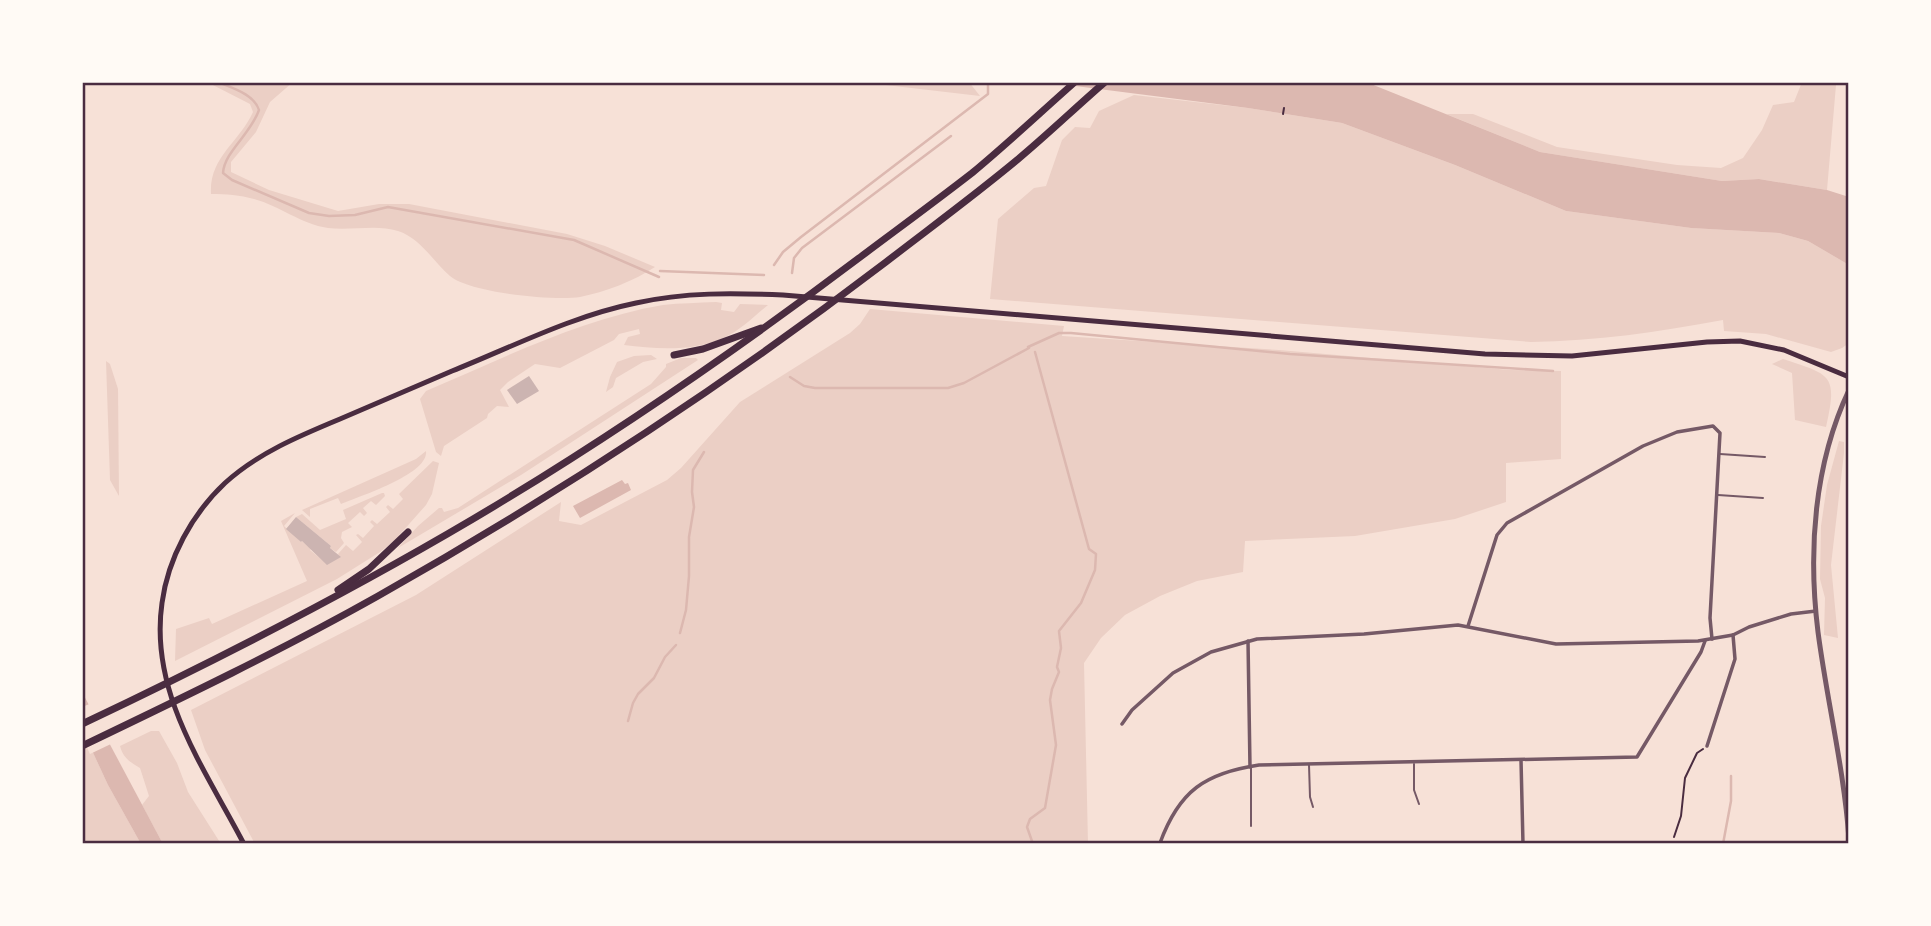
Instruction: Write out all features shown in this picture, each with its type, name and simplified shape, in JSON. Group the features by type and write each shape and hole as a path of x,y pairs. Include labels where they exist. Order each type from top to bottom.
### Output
{"highway":[{"path":"82,723 182,677 306,613 517,492 635,417 823,286 989,157 1075,82"},
{"path":"82,746 340,617 489,532 657,426 852,288 1017,160 1105,82"},
{"path":"674,355 703,349 771,324"},
{"path":"306,613 369,569 408,532"}],"main road":[{"path":"244,844 198,761 174,705 164,671 161,641 162,604 171,565 206,504 226,482 268,452 411,388 589,316 633,303 688,295 783,295 1485,354 1572,356 1740,341 1784,351 1849,377"}],"street":[{"path":"1849,390 1833,431 1822,471 1816,512 1814,561 1816,611 1849,839"},
{"path":"1468,626 1497,535 1507,523 1643,446 1676,432 1717,428 1720,433 1710,618 1712,639"},
{"path":"1122,724 1132,710 1173,673 1211,652 1248,641 1364,634 1447,625 1468,626 1556,644 1705,641 1733,635 1791,614 1816,611"},
{"path":"1707,746 1735,659 1733,635"},
{"path":"1248,641 1251,766"},
{"path":"1160,843 1175,808 1187,795 1210,778 1251,766 1637,757 1704,647 1705,641"},
{"path":"1521,760 1523,844"}],"lane":[{"path":"1719,454 1765,457"},
{"path":"1717,495 1763,498"},
{"path":"1414,763 1414,790 1419,804"},
{"path":"1308,764 1313,807"},
{"path":"1251,766 1251,826"}],"path":[{"path":"1283,114 1284,108"},
{"path":"1669,844 1679,827 1685,778 1697,753 1707,746"}],"shaded area":[{"path":"207,82 293,82 270,102 256,132 231,162 231,172 269,190 338,211 379,204 409,204 567,234 605,246 655,267 619,285 580,297 533,297 493,291 460,282 450,276 420,244 398,231 381,228 328,228 309,223 254,199 211,194 212,181 220,160 253,112 250,104"},
{"path":"860,82 969,82 980,96"},
{"path":"1044,82 1366,82 1540,152 1722,181 1759,179 1827,190 1849,197 1849,265 1808,241 1779,233 1691,228 1566,211 1455,165 1342,123"},
{"path":"1802,82 1835,82 1836,85 1827,190 1759,179 1722,181 1540,152 1446,114 1473,114 1557,147 1677,165 1721,168 1743,158 1762,130 1773,105 1794,102"},
{"path":"1134,95 1248,108 1342,123 1455,165 1566,211 1691,228 1779,233 1808,241 1849,265 1849,343 1831,352 1766,334 1724,331 1723,320 1627,335 1531,342 990,299 998,219 1034,188 1046,186 1062,140 1075,127 1090,128 1099,111"},
{"path":"722,303 721,310 734,312 740,304 768,305 735,331 699,346 649,348 624,345 628,337 640,334 639,329 619,334 614,340 560,368 535,364 500,390 509,407 497,406 487,418 444,446 441,456 436,452 420,399 426,391 542,341 602,320 663,305"},
{"path":"870,309 1064,326 1062,336 1279,350 1510,370 1561,371 1561,459 1506,463 1506,502 1455,519 1355,536 1245,541 1243,572 1197,581 1160,596 1125,615 1101,638 1084,663 1088,844 255,844 205,750 191,710 416,595 561,502 559,521 581,525 667,480 740,402 850,333"},
{"path":"651,355 657,359 643,362 616,378 613,387 606,392 617,362 634,356"},
{"path":"681,358 698,360 521,475 398,548 439,508 444,512 458,508 651,384 666,364"},
{"path":"1783,359 1812,369 1827,379 1831,396 1826,427 1795,420 1792,373 1772,364"},
{"path":"106,361 110,364 118,389 119,496 110,480"},
{"path":"1839,441 1844,442 1844,453 1831,565 1838,638 1824,635 1825,598 1820,579 1821,526 1827,485"},
{"path":"426,451 424,460 417,468 392,483 341,504 338,498 310,509 310,517 302,510 416,459"},
{"path":"433,461 439,463 432,494 426,505 394,541 380,552 337,579 175,661 176,629 209,618 212,624 307,581 281,521 295,513 284,526 327,564 340,557 338,554 346,545 353,551 362,542 356,535 363,538 374,526 370,522 372,520 377,524 390,512 386,507 388,505 393,509 403,499 399,494"},
{"path":"622,480 625,484 628,483 631,490 580,518 573,506"},
{"path":"382,493 385,496 376,505 371,501 363,508 367,513 364,516 360,512 348,523 352,527 342,532 344,543 336,552 296,517 302,514 320,530 346,519 343,510"},
{"path":"82,692 163,844 141,844 108,785 82,729"},
{"path":"82,729 108,785 141,844 82,844"},
{"path":"151,731 159,731 177,763 188,792 221,844 163,844 142,805 149,796 140,768 125,757 120,746"}],"pier":[{"path":"92,703 113,743 90,754 82,737 82,707"}],"building":[{"path":"529,376 539,391 517,404 507,390"},
{"path":"296,517 341,557 327,565 286,529"}],"waterway":[{"path":"218,82 248,96 259,110 225,165 223,173 232,180 309,213 329,216 355,215 388,207 574,240 659,277"},
{"path":"774,265 783,252 801,237 988,94 988,82"},
{"path":"792,273 794,258 802,248 951,136"},
{"path":"660,271 764,275"},
{"path":"1028,347 1059,333 1071,333 1290,354 1553,371"},
{"path":"790,377 804,386 815,388 948,388 964,383 1029,348"},
{"path":"1033,844 1027,827 1030,819 1045,808 1056,745 1050,700 1059,672 1059,631 1081,603 1095,570 1096,554 1089,549 1035,352"},
{"path":"680,633 686,610 689,576 689,537 694,507 693,470 704,452"},
{"path":"628,721 638,694 654,678 665,657 676,645"},
{"path":"1723,844 1731,801 1731,776"}]}
